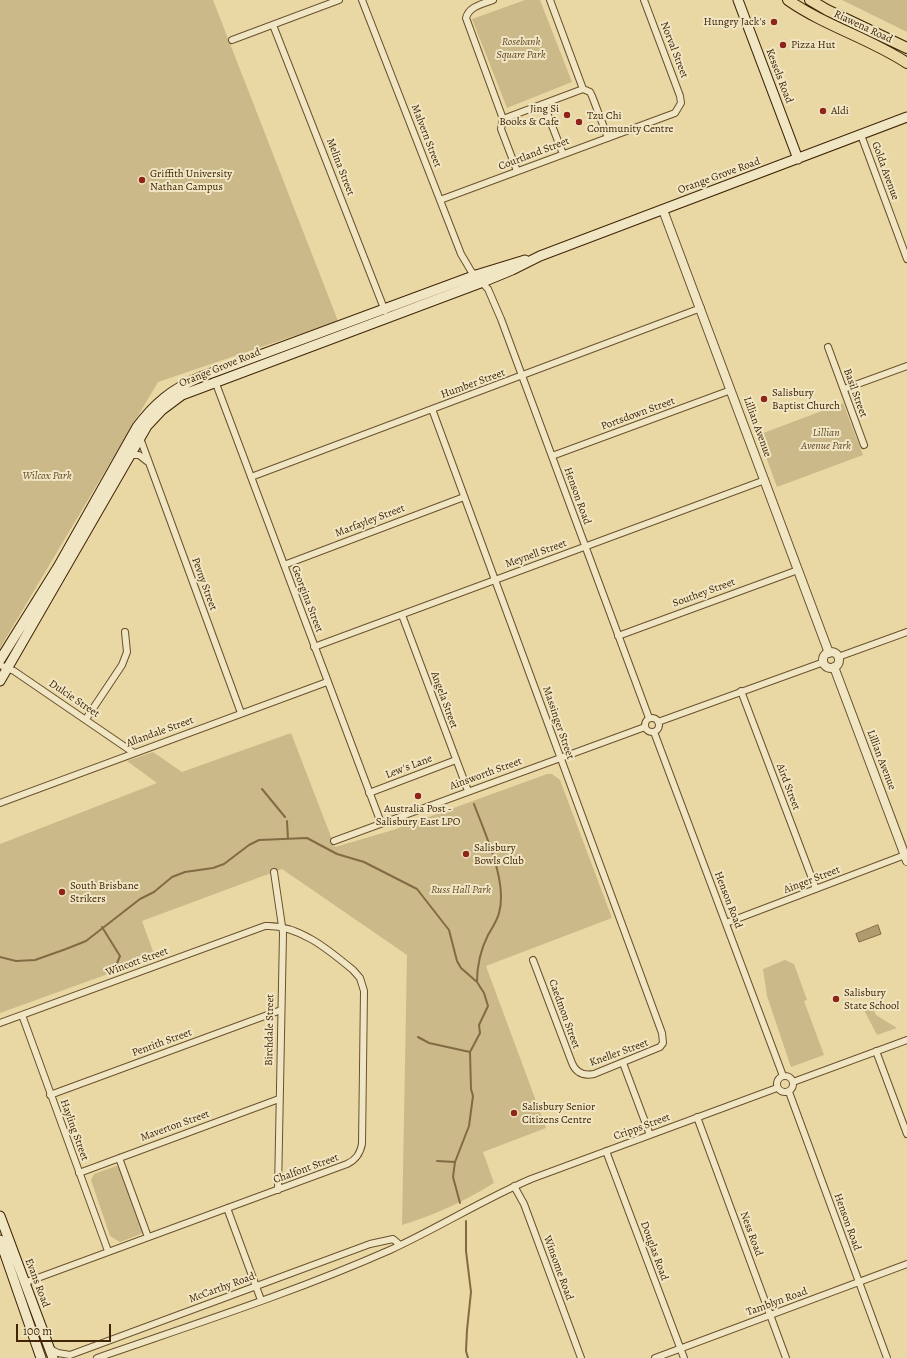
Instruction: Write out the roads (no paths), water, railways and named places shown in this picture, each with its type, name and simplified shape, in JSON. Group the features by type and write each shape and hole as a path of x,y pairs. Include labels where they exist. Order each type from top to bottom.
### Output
{"highway":[{"name":"Riawena Road","path":"788,0 822,21 872,43 907,63"},
{"name":"Riawena Road","path":"810,0 827,10 907,48"}],"main road":[{"name":"Kessels Road","path":"738,0 798,160"},
{"name":"Orange Grove Road","path":"0,660 58,567 137,427 146,414 164,396 180,385 480,279 512,270 540,256 798,160 907,117"},
{"name":"Orange Grove Road","path":"0,681 4,666 130,454 153,419 172,401 193,389 386,313"},
{"name":"Evans Road","path":"0,1216 53,1358"},
{"name":"Evans Road","path":"0,1240 41,1358"}],"street":[{"path":"232,40 339,0"},
{"name":"Malvern Street","path":"362,0 461,254 470,269 480,279"},
{"path":"493,0 473,8 470,10 466,18 502,119 500,129 517,171"},
{"path":"550,0 583,89"},
{"name":"Norval Street","path":"644,0 680,96 678,108"},
{"name":"Melina Street","path":"273,24 386,313"},
{"path":"502,119 544,105 583,89 590,92 608,138"},
{"path":"544,105 563,154"},
{"name":"Courtland Street","path":"440,200 670,116 678,108"},
{"name":"Golda Avenue","path":"861,135 907,259"},
{"name":"Lillian Avenue","path":"663,210 829,653"},
{"name":"Henson Road","path":"480,279 496,306 649,718"},
{"name":"Humber Street","path":"251,477 701,308"},
{"name":"Basil Street","path":"828,347 864,445"},
{"path":"844,389 907,366"},
{"name":"Georgina Street","path":"215,381 369,793 382,823"},
{"name":"Portsdown Street","path":"552,456 731,390"},
{"name":"Massinger Street","path":"432,410 662,1033 663,1043"},
{"name":"Pevny Street","path":"140,438 241,713"},
{"path":"130,454 139,455 148,462"},
{"name":"Meynell Street","path":"314,647 765,480"},
{"name":"Marfayley Street","path":"284,565 464,497"},
{"name":"Southey Street","path":"618,636 798,570"},
{"name":"Angela Street","path":"402,615 468,791"},
{"path":"86,719 122,665 127,652 125,632"},
{"path":"838,657 907,632"},
{"path":"829,653 834,653 838,657 838,664 834,667 829,667 824,662 824,658 829,653"},
{"path":"658,722 824,662"},
{"name":"Dulcie Street","path":"4,666 86,719 134,753"},
{"name":"Lillian Avenue","path":"834,667 906,858"},
{"name":"Allandale Street","path":"0,803 328,682"},
{"name":"Aird Street","path":"741,692 816,889"},
{"path":"649,718 654,718 658,722 658,729 654,732 647,731 644,727 645,722 649,718"},
{"name":"Ainsworth Street","path":"334,841 644,727"},
{"name":"Henson Road","path":"654,732 783,1076"},
{"name":"Lew's Lane","path":"369,793 456,760"},
{"name":"Ainger Street","path":"726,923 816,889 906,858"},
{"name":"Birchdale Street","path":"274,872 282,926 278,1190"},
{"name":"Wincott Street","path":"0,1023 257,928 282,926"},
{"name":"Chalfont Street","path":"24,1283 352,1162 359,1155 362,1144 364,991 362,985 353,970 346,964 300,932 282,926"},
{"name":"Caedmon Street","path":"533,960 572,1064 580,1073"},
{"name":"Penrith Street","path":"50,1095 281,1010"},
{"name":"Hayling Street","path":"22,1015 108,1251"},
{"path":"793,1082 907,1040"},
{"name":"Kneller Street","path":"580,1073 584,1075 594,1074 656,1050 663,1043"},
{"path":"876,1051 907,1134"},
{"path":"623,1063 650,1135"},
{"path":"783,1076 790,1078 793,1082 794,1087 789,1092 781,1092 778,1088 778,1081 783,1076"},
{"name":"Cripps Street","path":"514,1186 778,1088"},
{"name":"Henson Road","path":"789,1092 887,1358"},
{"name":"Maverton Street","path":"79,1173 279,1099"},
{"name":"Ness Road","path":"697,1118 786,1358"},
{"name":"Douglas Road","path":"606,1151 684,1358"},
{"path":"119,1158 148,1237"},
{"path":"97,1358 261,1300 351,1266 400,1245 514,1186"},
{"name":"Winsome Road","path":"514,1186 524,1204 582,1358"},
{"path":"227,1208 261,1300"},
{"name":"McCarthy Road","path":"50,1349 70,1356 370,1244 394,1239 400,1245"},
{"name":"Tamblyn Road","path":"655,1358 907,1264"}],"waterway":[{"path":"262,789 285,817"},
{"path":"474,804 494,858 498,873 501,901 498,916 481,952 478,963 477,982"},
{"path":"287,821 288,839"},
{"path":"0,957 16,961 35,960 86,941 140,899 154,892 172,877 185,872 213,868 224,864 249,845 259,840 307,838 337,854 364,862 417,889 449,930 457,961 461,968 477,982 484,993 488,1006 479,1025 480,1033 470,1052 471,1089 473,1096 469,1126 455,1162 453,1177 460,1203"},
{"path":"102,927 120,956 113,973"},
{"path":"418,1037 429,1043 470,1052"},
{"path":"437,1161 455,1162"},
{"path":"466,1221 466,1251 471,1292 466,1351 468,1358"}],"place":[{"name":"Hungry Jack's","path":"774,22"},
{"name":"Pizza Hut","path":"783,45"},
{"name":"Aldi","path":"823,111"},
{"name":"Jing Si Books & Cafe","path":"567,115"},
{"name":"Tzu Chi Community Centre","path":"579,122"},
{"name":"Griffith University Nathan Campus","path":"142,180"},
{"name":"Salisbury Baptist Church","path":"764,399"},
{"name":"Australia Post - Salisbury East LPO","path":"418,796"},
{"name":"Salisbury Bowls Club","path":"466,854"},
{"name":"South Brisbane Strikers","path":"62,892"},
{"name":"Salisbury State School","path":"836,999"},
{"name":"Salisbury Senior Citizens Centre","path":"514,1113"}],"park label":[{"name":"Rosebank Square Park","path":"521,48"},
{"name":"Lillian Avenue Park","path":"826,439"},
{"name":"Wilcox Park","path":"47,476"},
{"name":"Russ Hall Park","path":"461,890"}]}
